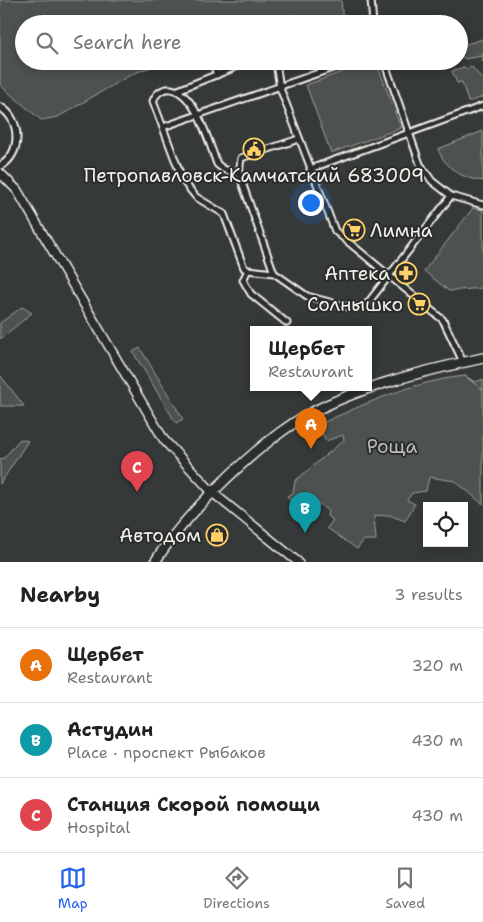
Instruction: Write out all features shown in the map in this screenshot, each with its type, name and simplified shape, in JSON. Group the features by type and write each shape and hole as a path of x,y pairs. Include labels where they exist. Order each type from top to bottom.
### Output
{"main road":[{"path":"0,173 17,190 164,440 213,493 298,562"},
{"path":"372,389 483,358"},
{"path":"155,562 181,528 213,493 267,444 306,416 364,391"}],"street":[{"path":"371,0 372,15"},
{"path":"215,70 217,75"},
{"path":"178,90 229,70"},
{"path":"277,70 280,88 335,231 443,320 463,362"},
{"path":"163,127 329,70"},
{"path":"387,70 424,169 432,181 451,196 483,205"},
{"path":"239,174 223,169 217,164 198,115 187,97 178,90 166,88 156,95 153,101 183,181 196,196 224,214 244,268 274,273 307,296 348,307 361,308 367,304 391,276 451,196"},
{"path":"310,169 483,106"},
{"path":"0,107 12,118 16,135 12,156 0,166"},
{"path":"274,273 239,174 241,158 299,139"},
{"path":"248,270 244,280 251,294 287,322"}],"green space":[{"path":"0,0 341,0 342,15 15,15 15,70 143,70 132,74 58,117 41,120 0,85"},
{"path":"483,39 483,62 481,56 468,58 468,44"},
{"path":"472,67 483,80 483,97 468,102 462,82 457,83 452,71 468,70"},
{"path":"347,70 379,70 401,128 331,153 306,85"},
{"path":"483,131 483,181 469,178 450,167 438,149"},
{"path":"473,208 483,210 483,288 449,291 424,271"},
{"path":"22,307 32,313 0,339 0,323"},
{"path":"140,348 183,419 176,423 133,352"},
{"path":"0,375 24,406 0,406"},
{"name":"Роща","path":"465,376 475,382 483,379 483,504 455,481 429,477 426,491 412,493 407,500 415,504 405,521 389,515 374,516 376,540 364,540 357,549 327,528 333,520 327,516 328,511 314,500 296,508 287,496 293,493 295,481 344,440 343,435 326,441 318,425 408,388"},
{"path":"20,439 28,441 0,484 0,459 4,458"}],"waterway":[{"path":"465,376 483,390"}],"place":[{"name":"Петропавловск-Камчатский 683009","path":"254,149"},
{"name":"Лимна","path":"354,230"},
{"name":"Аптека","path":"406,273"},
{"name":"Солнышко","path":"419,304"},
{"name":"Щербет","path":"311,449"},
{"name":"Станция Скорой помощи","path":"137,492"},
{"name":"Астудин","path":"305,533"},
{"name":"Автодом","path":"217,535"}]}
